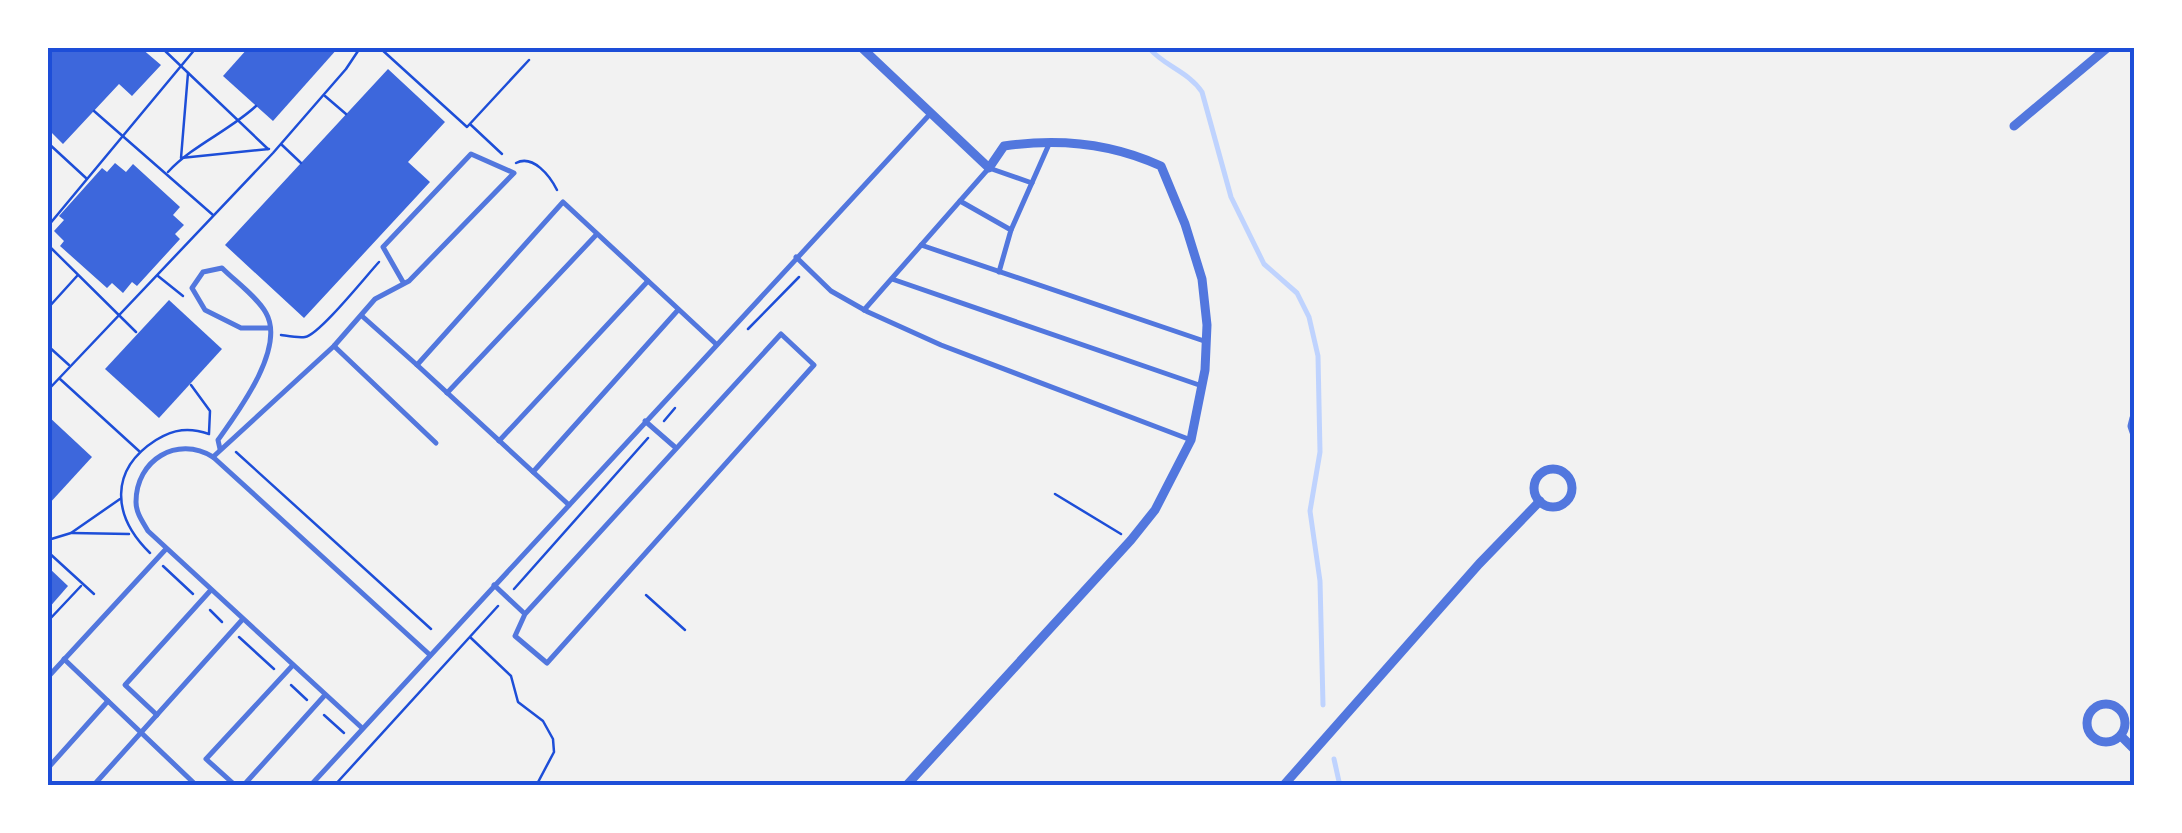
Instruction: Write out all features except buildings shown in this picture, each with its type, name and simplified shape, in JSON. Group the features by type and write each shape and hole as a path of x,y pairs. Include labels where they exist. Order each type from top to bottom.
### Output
{"street":[{"path":"862,48 989,168 1004,146 1050,142 1107,146 1160,166 1202,279 1206,342 1202,386 1190,440 1155,510 906,786"},
{"path":"2014,126 2107,48"},
{"path":"2134,418 2134,432"},
{"path":"1556,469 1568,476 1572,482 1566,501 1550,506 1540,501 1534,488 1541,473 1556,469"},
{"path":"1283,786 1478,564 1540,501"},
{"path":"2103,705 2115,707 2124,718 2122,736 2110,742 2098,740 2088,728 2091,713 2103,705"},
{"path":"2122,736 2134,748"}],"lane":[{"path":"310,786 931,113"},
{"path":"999,272 1011,230 1050,142"},
{"path":"213,457 334,346 375,299 410,281 514,172 470,154 383,247 403,282"},
{"path":"864,310 989,168 1032,183"},
{"path":"960,201 1011,230"},
{"path":"417,365 563,202 716,344"},
{"path":"447,393 597,234"},
{"path":"921,245 1206,342"},
{"path":"796,256 831,291 864,310 942,345 1190,440"},
{"path":"220,449 218,440 260,373 270,331 266,313 222,268 203,272 192,288 205,310 242,328 270,331"},
{"path":"892,278 1202,386"},
{"path":"500,441 648,281"},
{"path":"534,472 679,310"},
{"path":"362,316 569,505"},
{"path":"781,334 814,365 547,663 515,636 525,614 781,334"},
{"path":"334,346 436,444"},
{"path":"645,421 676,448"},
{"path":"362,728 148,531 138,513 139,479 157,458 180,447 197,447 213,457 430,654"},
{"path":"48,677 166,548"},
{"path":"494,585 525,614"},
{"path":"157,714 125,684 210,591"},
{"path":"92,786 242,620"},
{"path":"64,659 188,783 197,786"},
{"path":"293,665 206,758 239,786 325,695"},
{"path":"48,768 108,701"}],"path":[{"path":"162,48 271,151"},
{"path":"48,226 196,48"},
{"path":"48,390 281,144 360,48"},
{"path":"380,48 467,127 529,60"},
{"path":"181,158 188,73"},
{"path":"324,95 346,114"},
{"path":"167,173 181,158 256,106"},
{"path":"94,111 214,216"},
{"path":"470,124 512,164 530,160 552,180 563,202"},
{"path":"48,143 86,178"},
{"path":"281,144 302,163"},
{"path":"181,158 271,151"},
{"path":"48,246 136,332"},
{"path":"270,331 308,337 322,328 387,253"},
{"path":"739,339 808,268"},
{"path":"48,308 78,274"},
{"path":"157,275 184,297"},
{"path":"48,346 70,366"},
{"path":"59,378 139,451"},
{"path":"191,385 210,411 209,434"},
{"path":"334,786 678,405"},
{"path":"1055,494 1130,540"},
{"path":"48,540 71,533 122,498"},
{"path":"71,533 132,534"},
{"path":"48,552 94,594"},
{"path":"48,621 82,584"},
{"path":"646,595 685,630"},
{"path":"470,637 512,676 518,702 543,721 553,739 554,752 536,786"}],"waterway":[{"path":"1149,48 1202,92 1231,197 1264,264 1297,293 1309,317 1318,356 1320,452 1310,511 1320,581 1323,705"},
{"path":"1334,759 1340,786"}]}
